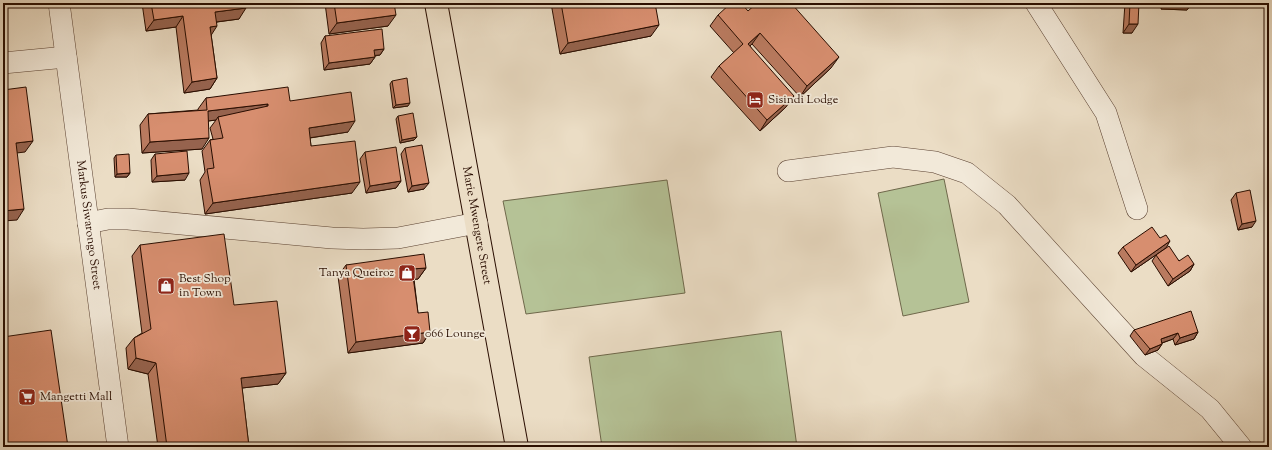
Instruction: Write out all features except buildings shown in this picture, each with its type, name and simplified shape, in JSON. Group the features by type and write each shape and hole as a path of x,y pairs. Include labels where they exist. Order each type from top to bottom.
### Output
{"main road":[{"name":"Marie Mwengere Street","path":"436,3 517,447"}],"street":[{"name":"Markus Siwarongo Street","path":"59,3 118,447"},
{"path":"1036,3 1106,113 1137,209"},
{"path":"3,64 66,57"},
{"path":"788,171 893,157 936,162 967,173 1007,205 1144,356 1210,410 1241,447"},
{"path":"88,222 108,219 128,219 332,238 363,239 398,238 477,223"}],"green space":[{"path":"944,179 969,302 903,316 878,193"},
{"path":"667,180 685,293 526,314 503,201"},
{"path":"781,331 797,447 602,447 589,357"}],"place":[{"name":"Sisindi Lodge","path":"755,100"},
{"name":"Tanya Queiroz","path":"407,273"},
{"name":"Best Shop in Town","path":"166,286"},
{"name":"066 Lounge","path":"412,334"},
{"name":"Mangetti Mall","path":"27,397"}]}
